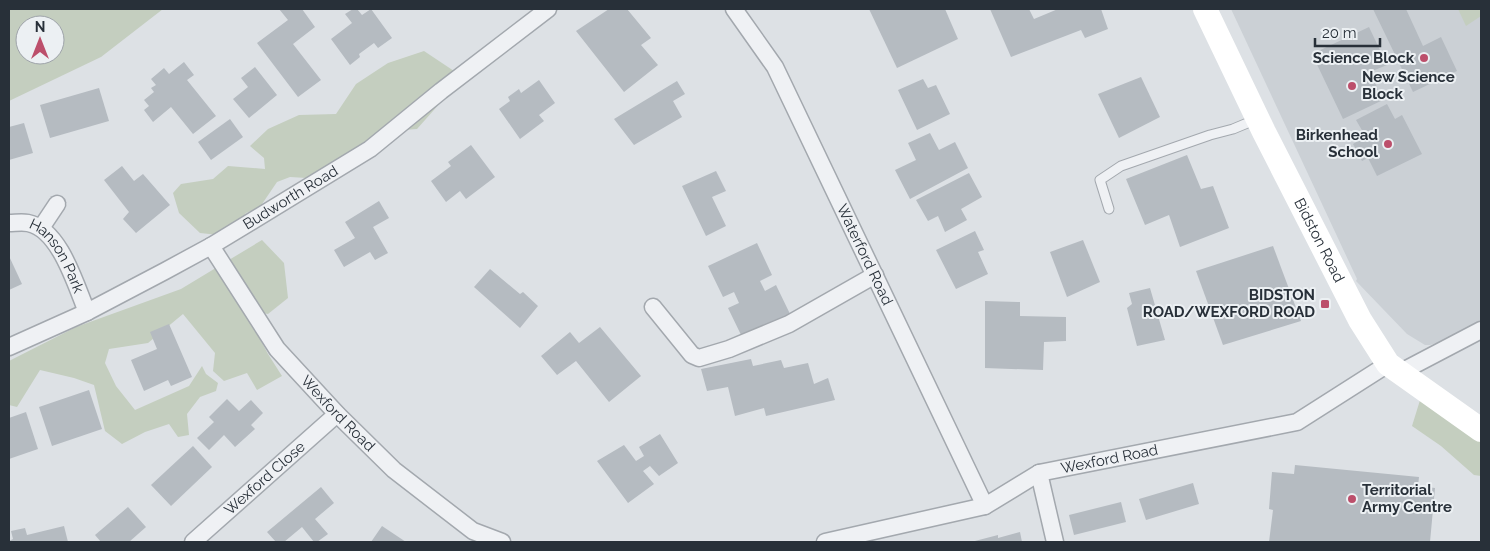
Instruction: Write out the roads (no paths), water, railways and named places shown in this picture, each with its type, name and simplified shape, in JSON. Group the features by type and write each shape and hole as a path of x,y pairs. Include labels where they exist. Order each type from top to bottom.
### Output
{"main road":[{"name":"Bidston Road","path":"1205,9 1258,119 1360,320 1393,369 1481,430"}],"street":[{"name":"Budworth Road","path":"9,347 86,312 211,246 370,149 441,90 548,9"},
{"name":"Waterford Road","path":"734,9 775,67 985,506"},
{"path":"41,228 57,204"},
{"name":"Hanson Park","path":"9,223 28,223 41,228 53,239 62,251 86,312"},
{"name":"Wexford Road","path":"211,246 277,349 337,414 394,470 469,537 502,542"},
{"path":"653,307 692,355 699,358 788,324 875,275"},
{"name":"Wexford Road","path":"825,542 872,537 985,506 1038,473 1297,422 1393,369 1481,330"},
{"name":"Wexford Close","path":"193,542 337,414"},
{"path":"1038,473 1055,542"}],"lane":[{"path":"1109,208 1100,180 1120,166 1210,135 1233,130 1258,119"}],"place":[{"name":"Science Block","path":"1424,58"},
{"name":"New Science Block","path":"1352,86"},
{"name":"Birkenhead School","path":"1388,144"},
{"name":"BIDSTON ROAD/WEXFORD ROAD","path":"1325,304"},
{"name":"Territorial Army Centre","path":"1352,499"}]}
